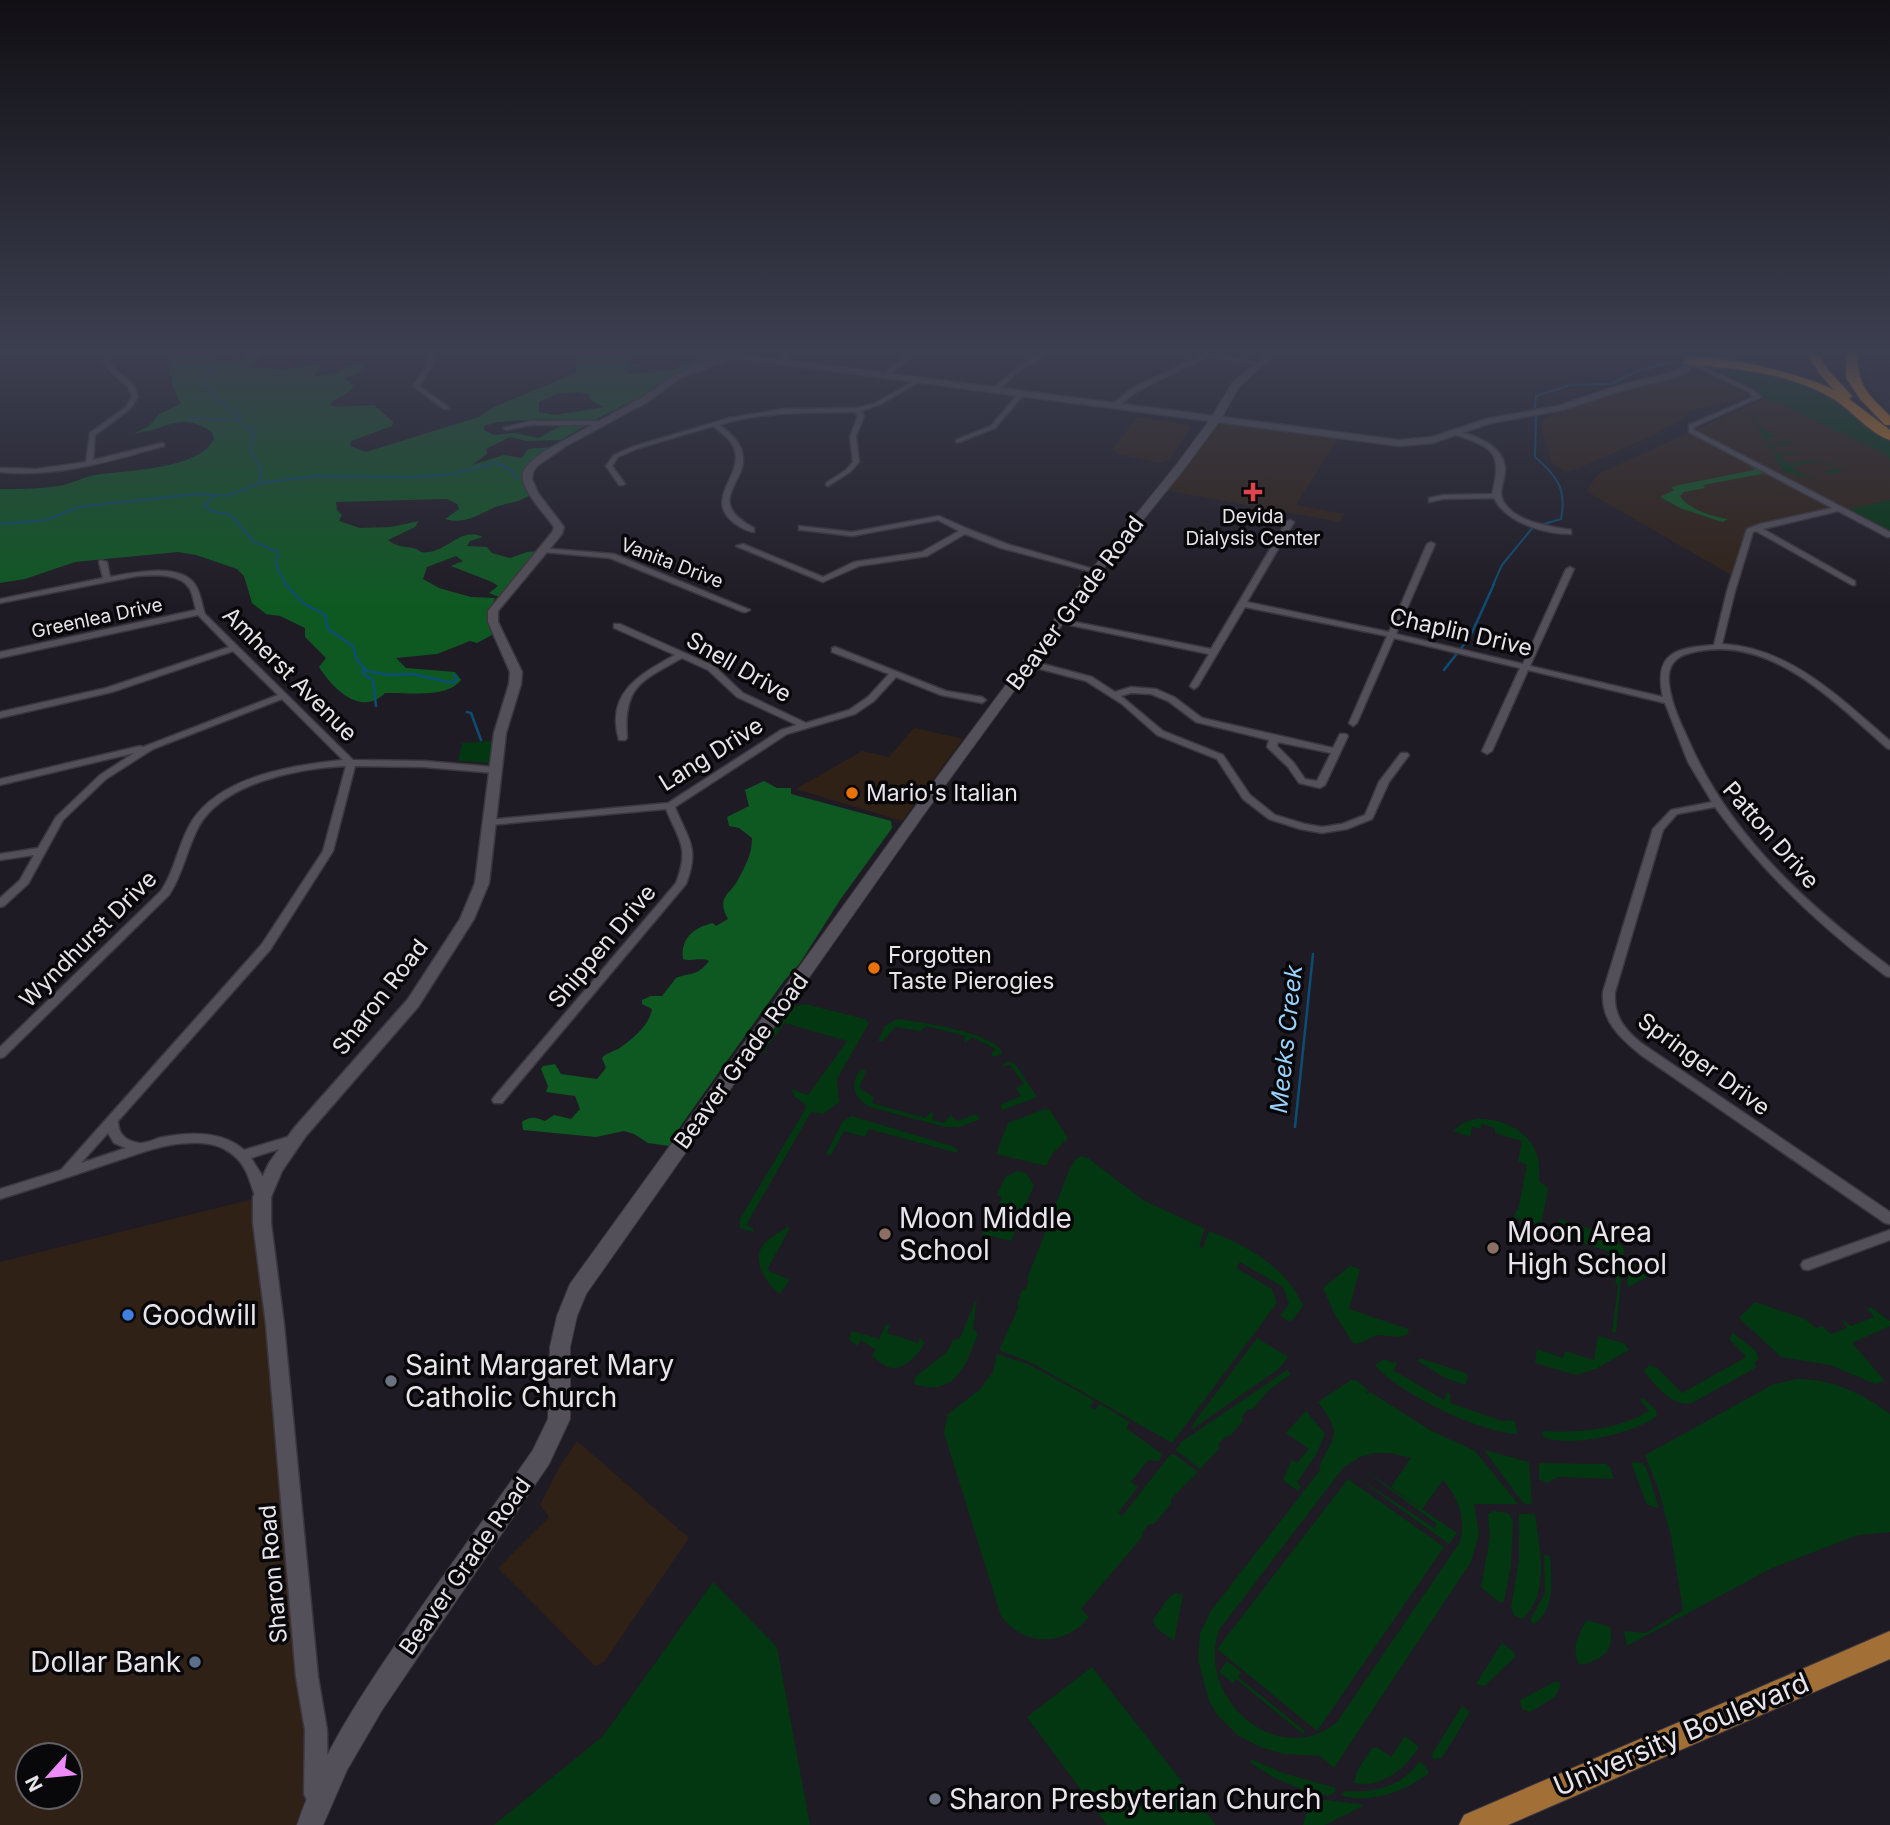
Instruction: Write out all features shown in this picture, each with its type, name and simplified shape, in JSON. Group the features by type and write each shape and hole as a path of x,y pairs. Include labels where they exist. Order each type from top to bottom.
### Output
{"main road":[{"name":"Beaver Grade Road","path":"313,1816 360,1722 395,1666 541,1457 559,1419 560,1347 577,1290 990,701 1028,663 1096,571 1203,435"},
{"name":"University Boulevard","path":"1474,1825 1890,1645"}],"street":[{"path":"89,462 92,435"},
{"name":"Sharon Road","path":"313,1816 316,1730 307,1676 275,1325 261,1223 262,1197 275,1168 294,1140 413,1003 467,919 482,883 494,770 500,733 516,672 495,629 493,615 501,599 558,532 559,527 527,481 528,472 540,460 579,435"},
{"path":"621,484 609,466 619,454 679,435"},
{"path":"727,435 733,440 738,457 738,471 725,497 726,506 734,519 751,530"},
{"path":"828,484 848,471 856,462 853,435"},
{"path":"958,441 973,435"},
{"path":"1340,435 1393,442 1423,442 1448,435"},
{"path":"1461,435 1487,446 1499,458 1502,466 1496,496 1500,505 1516,516 1568,532"},
{"path":"1698,435 1890,535"},
{"path":"0,470 35,470 89,462 162,445"},
{"path":"1433,500 1443,497 1496,496"},
{"path":"1839,508 1756,528 1748,536 1718,644 1766,656 1796,670 1890,746"},
{"path":"802,528 852,534 939,518 1004,546 1096,571"},
{"path":"1194,686 1290,522"},
{"path":"1756,528 1852,583"},
{"path":"740,546 823,580 857,564 924,554 965,531"},
{"path":"1353,723 1431,544"},
{"name":"Vanita Drive","path":"543,550 611,556 746,610"},
{"path":"103,562 107,580"},
{"path":"1487,751 1570,569"},
{"name":"Amherst Avenue","path":"0,601 144,574 180,577 193,587 200,612 351,763 328,851 266,947 65,1173"},
{"name":"Chaplin Drive","path":"1244,604 1390,635 1668,701"},
{"name":"Greenlea Drive","path":"0,655 200,612"},
{"path":"1060,621 1213,652"},
{"name":"Snell Drive","path":"617,626 716,671 746,698 804,725"},
{"name":"Patton Drive","path":"1718,644 1679,653 1671,659 1665,673 1668,701 1694,766 1715,804 1808,906 1890,973"},
{"path":"0,715 109,690 234,648"},
{"path":"835,650 934,689 974,700 990,701"},
{"path":"622,738 620,712 627,693 642,679 682,655"},
{"path":"1028,663 1081,676 1114,695 1160,733 1223,759 1248,800 1272,817 1303,827 1339,828 1368,817 1384,782 1404,755"},
{"name":"Lang Drive","path":"490,821 670,806 774,737 804,725 836,719 852,712 871,699 893,675"},
{"path":"1114,695 1131,690 1153,691 1171,699 1199,720 1336,751"},
{"path":"0,782 150,747 283,696"},
{"path":"1273,738 1272,747 1291,765 1302,781 1320,785 1343,736"},
{"path":"0,904 24,882 65,812 109,772 150,747"},
{"path":"85,761 109,772"},
{"name":"Wyndhurst Drive","path":"0,1054 165,893 196,823 216,801 234,790 267,777 322,765 395,761 494,770"},
{"name":"Springer Drive","path":"1715,804 1674,812 1664,819 1658,829 1609,992 1607,1003 1611,1016 1619,1029 1645,1052 1890,1219"},
{"name":"Shippen Drive","path":"498,1100 681,884 690,859 690,846 670,806"},
{"path":"0,857 40,851"},
{"path":"112,1121 117,1140 140,1149"},
{"path":"0,1194 166,1141 203,1138 227,1144 244,1155 255,1171 262,1197"},
{"path":"244,1155 294,1140"},
{"path":"1808,1265 1890,1235"}],"shaded area":[{"path":"1123,435 1186,435 1170,459 1160,463 1118,454 1113,449"},
{"path":"1209,435 1318,435 1338,438 1296,505 1344,514 1340,522 1164,490"},
{"path":"1543,435 1652,435 1577,469 1565,472 1552,463"},
{"path":"1684,435 1850,435 1890,455 1890,501 1842,512 1772,520 1746,528 1731,575 1586,491 1598,474"},
{"path":"914,728 963,739 902,821 796,789 862,751 889,757"},
{"path":"262,1197 307,1677 310,1825 0,1825 0,1262"},
{"path":"577,1441 689,1538 604,1662 595,1666 498,1568 549,1517 540,1505 560,1466"}],"green space":[{"path":"213,435 367,435 351,441 350,446 366,452 420,435 525,435 539,438 544,435 569,435 561,440 527,441 510,437 486,449 487,454 472,465 504,455 522,458 528,449 551,447 531,462 523,473 522,479 530,495 470,518 458,521 445,519 459,509 457,504 447,499 336,502 337,510 342,515 339,521 360,528 391,527 419,521 415,527 388,540 423,552 435,550 469,534 483,537 470,541 467,546 487,547 492,553 510,558 538,551 499,597 489,593 498,586 492,582 451,566 463,561 456,556 427,567 423,579 439,588 471,597 495,598 487,619 492,635 477,643 470,641 437,654 396,658 406,668 455,672 461,680 455,686 436,692 385,693 376,700 367,702 348,697 332,684 319,667 326,658 305,637 305,628 280,616 266,614 252,603 244,576 237,569 196,555 178,552 75,562 25,579 0,583 0,489 64,485 95,475 178,463 206,449 214,439"},
{"path":"1762,435 1777,437 1768,439 1768,442 1775,446 1780,444 1778,441 1788,443 1783,440 1795,443 1772,447 1773,451 1780,454 1809,451 1778,457 1787,463 1818,460 1829,464 1842,472 1824,472 1835,469 1820,461 1790,467 1812,479 1784,472"},
{"path":"1846,435 1885,435 1890,439 1890,459 1883,455 1885,454"},
{"path":"1752,467 1767,473 1703,485 1705,488 1684,492 1680,496 1695,508 1728,519 1722,522 1680,508 1660,497 1674,490 1671,487 1754,470"},
{"path":"1890,500 1890,530 1849,509"},
{"path":"492,741 490,763 458,761 462,743"},
{"path":"764,781 777,788 791,788 791,794 891,821 892,828 840,900 800,963 784,981 669,1146 648,1143 624,1131 596,1137 523,1130 522,1122 528,1119 545,1121 554,1115 571,1119 580,1109 575,1096 546,1092 548,1086 541,1069 543,1066 555,1064 561,1074 597,1079 606,1068 602,1058 631,1039 651,1015 652,1009 642,1004 642,1000 651,996 662,996 676,978 697,972 709,961 683,959 684,945 686,939 700,927 713,923 716,926 728,919 723,905 725,897 746,865 752,838 739,828 729,826 727,817 749,806 745,790"},
{"path":"805,1004 865,1019 869,1023 837,1079 839,1102 823,1114 811,1112 746,1225 754,1229 753,1232 740,1228 740,1219 806,1108 791,1089 808,1095 847,1041 785,1023 764,1050 770,1053 755,1051 788,1006 783,1015 794,1006"},
{"path":"897,1019 974,1035 988,1040 998,1047 1002,1054 993,1057 991,1053 996,1049 972,1037 965,1043 965,1036 926,1026 921,1031 895,1027 883,1041 878,1041 885,1026"},
{"path":"1008,1061 1015,1064 1037,1097 1003,1110 1000,1105 1021,1096 1016,1088 1024,1084 1010,1065 1001,1066"},
{"path":"862,1069 866,1071 859,1088 874,1097 872,1103 925,1118 931,1112 934,1114 932,1120 944,1123 951,1115 957,1121 976,1114 980,1119 960,1127 945,1127 870,1107 860,1100 855,1090 855,1080"},
{"path":"1044,1109 1050,1110 1068,1138 1053,1153 1046,1166 996,1154 1008,1123"},
{"path":"852,1116 952,1146 957,1149 957,1153 869,1129 865,1137 844,1131 831,1155 826,1154 843,1121"},
{"path":"1475,1119 1502,1122 1519,1131 1532,1144 1538,1159 1539,1181 1548,1188 1541,1226 1514,1218 1527,1165 1518,1161 1522,1141 1495,1133 1495,1128 1482,1124 1480,1129 1472,1127 1470,1137 1453,1131 1463,1123"},
{"path":"1081,1156 1088,1158 1143,1200 1205,1229 1199,1246 1203,1248 1209,1231 1264,1259 1296,1292 1303,1306 1291,1322 1280,1316 1289,1304 1283,1287 1240,1262 1236,1268 1272,1289 1277,1303 1172,1443 1032,1363 999,1350 1019,1306 1017,1304 1022,1290 1025,1290 1029,1281 1027,1279 1070,1168"},
{"path":"1017,1171 1026,1173 1034,1185 1011,1241 981,1234 987,1220 992,1221 1002,1197 997,1195 1005,1177"},
{"path":"1559,1219 1608,1234 1624,1248 1616,1333 1612,1332 1618,1285 1615,1284 1616,1277 1605,1274 1608,1251 1556,1235"},
{"path":"787,1227 790,1228 767,1270 790,1280 780,1294 770,1285 762,1271 759,1257 764,1244"},
{"path":"1631,1253 1656,1272 1629,1287 1627,1284"},
{"path":"1350,1266 1360,1269 1349,1309 1408,1329 1409,1334 1400,1337 1378,1335 1357,1344 1353,1343 1335,1315 1323,1288"},
{"path":"977,1297 973,1329 978,1334 969,1357 957,1376 940,1386 914,1384 915,1377 947,1352 953,1340 960,1338"},
{"path":"1755,1302 1805,1319 1816,1328 1822,1326 1831,1334 1847,1328 1841,1318 1851,1326 1874,1317 1867,1309 1871,1307 1890,1321 1890,1326 1852,1343 1885,1381 1875,1384 1830,1365 1781,1357 1739,1318"},
{"path":"886,1324 890,1325 887,1333 918,1343 920,1338 924,1342 920,1351 901,1367 886,1366 872,1356 876,1350 861,1340 857,1346 849,1339 852,1331 879,1339"},
{"path":"1733,1333 1756,1351 1759,1359 1754,1363 1757,1367 1692,1403 1685,1404 1671,1399 1644,1371 1649,1365 1656,1367 1682,1393 1746,1357 1729,1339"},
{"path":"1598,1336 1624,1343 1629,1350 1596,1369 1576,1375 1535,1363 1537,1349 1563,1358 1565,1351 1594,1360"},
{"path":"1257,1338 1288,1357 1279,1369 1191,1430 1195,1421"},
{"path":"997,1354 1028,1364 1092,1399 1094,1402 1090,1407 1095,1410 1100,1404 1130,1422 1126,1428 1162,1454 1159,1461 1148,1460 1131,1482 1138,1487 1118,1513 1122,1516 1170,1455 1174,1454 1198,1472 1171,1499 1171,1504 1154,1524 1149,1524 1142,1533 1143,1536 1081,1609 1089,1617 1079,1627 1057,1638 1033,1638 1022,1634 1001,1616 944,1433 947,1415 980,1389 993,1372"},
{"path":"1420,1358 1468,1374 1466,1385 1445,1378 1418,1361"},
{"path":"1385,1359 1393,1363 1396,1361 1393,1370 1444,1400 1447,1393 1450,1393 1450,1403 1505,1422 1515,1421 1517,1434 1462,1419 1423,1400 1376,1367 1376,1364"},
{"path":"1287,1370 1291,1374 1268,1391 1253,1409 1248,1409 1242,1417 1243,1421 1230,1436 1225,1437 1218,1445 1220,1448 1200,1469 1176,1450 1181,1442"},
{"path":"1797,1379 1846,1389 1890,1414 1890,1532 1858,1535 1772,1568 1627,1646 1624,1631 1646,1633 1683,1610 1671,1536 1658,1488 1645,1455 1774,1384"},
{"path":"1351,1380 1356,1380 1368,1390 1366,1394 1370,1392 1430,1430 1475,1451 1518,1504 1474,1504 1479,1534 1471,1562 1334,1768 1320,1756 1284,1754 1260,1747 1239,1736 1218,1716 1209,1701 1198,1660 1200,1634 1210,1612 1321,1469 1319,1467 1334,1434 1331,1421 1318,1402","holes":["1374,1453 1390,1453 1411,1458 1391,1487 1422,1509 1443,1480 1460,1509 1460,1542 1337,1722 1314,1735 1290,1738 1267,1732 1247,1720 1230,1702 1219,1680 1215,1655 1219,1630 1343,1468 1360,1457"]},
{"path":"1643,1398 1656,1410 1657,1416 1647,1423 1585,1440 1555,1440 1543,1437 1542,1431 1584,1431 1637,1417 1649,1411 1640,1400"},
{"path":"1306,1411 1325,1434 1316,1455 1297,1482 1301,1487 1298,1491 1283,1480 1292,1460 1297,1463 1309,1449 1286,1433"},
{"path":"1484,1450 1529,1462 1532,1505 1523,1503"},
{"path":"1631,1462 1642,1463 1646,1467 1659,1508 1647,1505"},
{"path":"1539,1463 1606,1464 1610,1467 1614,1479 1558,1477 1547,1483 1539,1479"},
{"path":"1357,1465 1457,1533 1449,1544 1351,1473 1434,1528 1437,1524"},
{"path":"1348,1479 1444,1547 1317,1731 1217,1649"},
{"path":"1494,1511 1508,1513 1513,1521 1511,1566 1504,1601 1500,1603 1481,1587 1490,1537 1488,1514"},
{"path":"1519,1514 1535,1514 1541,1570 1537,1597 1522,1619 1514,1615 1511,1607 1519,1559"},
{"path":"1544,1555 1550,1556 1551,1593 1546,1611 1534,1624 1530,1620 1545,1593"},
{"path":"713,1582 777,1647 810,1825 494,1825 603,1736"},
{"path":"1176,1593 1183,1595 1174,1641 1156,1628 1153,1620 1169,1597"},
{"path":"1587,1620 1610,1627 1611,1643 1605,1654 1580,1665 1575,1648"},
{"path":"1502,1643 1514,1652 1515,1657 1485,1686 1476,1684"},
{"path":"1227,1661 1241,1672 1238,1677 1305,1731 1303,1734 1236,1679 1233,1683 1219,1672"},
{"path":"1092,1667 1216,1825 1107,1825 1027,1717"},
{"path":"1554,1682 1561,1685 1555,1697 1530,1712 1522,1709 1520,1700"},
{"path":"1462,1706 1470,1712 1442,1758 1434,1759 1431,1756"},
{"path":"1405,1736 1419,1747 1407,1763 1383,1780 1354,1783 1358,1769 1372,1748 1377,1747 1391,1757"},
{"path":"1251,1759 1283,1773 1336,1788 1335,1792 1328,1796 1288,1784 1251,1763"},
{"path":"1420,1761 1428,1774 1398,1791 1364,1798 1341,1795 1345,1791 1387,1787 1413,1770"},
{"path":"1309,1798 1363,1806 1325,1825 1303,1825"}],"waterway":[{"path":"253,435 250,448 261,469 260,483"},
{"name":"Meeks Creek","path":"1536,435 1535,457 1554,477 1563,499 1561,519 1540,525"},
{"path":"260,483 314,476 415,477 453,474 495,463 508,468 518,479"},
{"path":"0,524 46,520 76,508 94,505 197,494 226,496 260,483"},
{"path":"214,496 204,506 211,511 231,515 254,542 278,552 276,566 286,585"},
{"name":"Meeks Creek","path":"1493,585 1502,565 1534,526"},
{"path":"285,584 303,603 325,615 328,629 353,646 356,658 364,668"},
{"name":"Meeks Creek","path":"1444,670 1470,637 1494,584"},
{"path":"364,668 390,675 413,674 452,683 457,679 454,675"},
{"path":"364,668 363,674 373,680 376,706"},
{"path":"467,712 471,713 481,740"},
{"name":"Meeks Creek","path":"1295,1127 1313,954"}],"place":[{"name":"Devida Dialysis Center","path":"1253,492"},
{"name":"Mario's Italian","path":"852,793"},
{"name":"Forgotten Taste Pierogies","path":"874,968"},
{"name":"Moon Middle School","path":"885,1234"},
{"name":"Moon Area High School","path":"1493,1248"},
{"name":"Goodwill","path":"128,1315"},
{"name":"Saint Margaret Mary Catholic Church","path":"391,1381"},
{"name":"Dollar Bank","path":"195,1662"},
{"name":"Sharon Presbyterian Church","path":"935,1799"}]}
